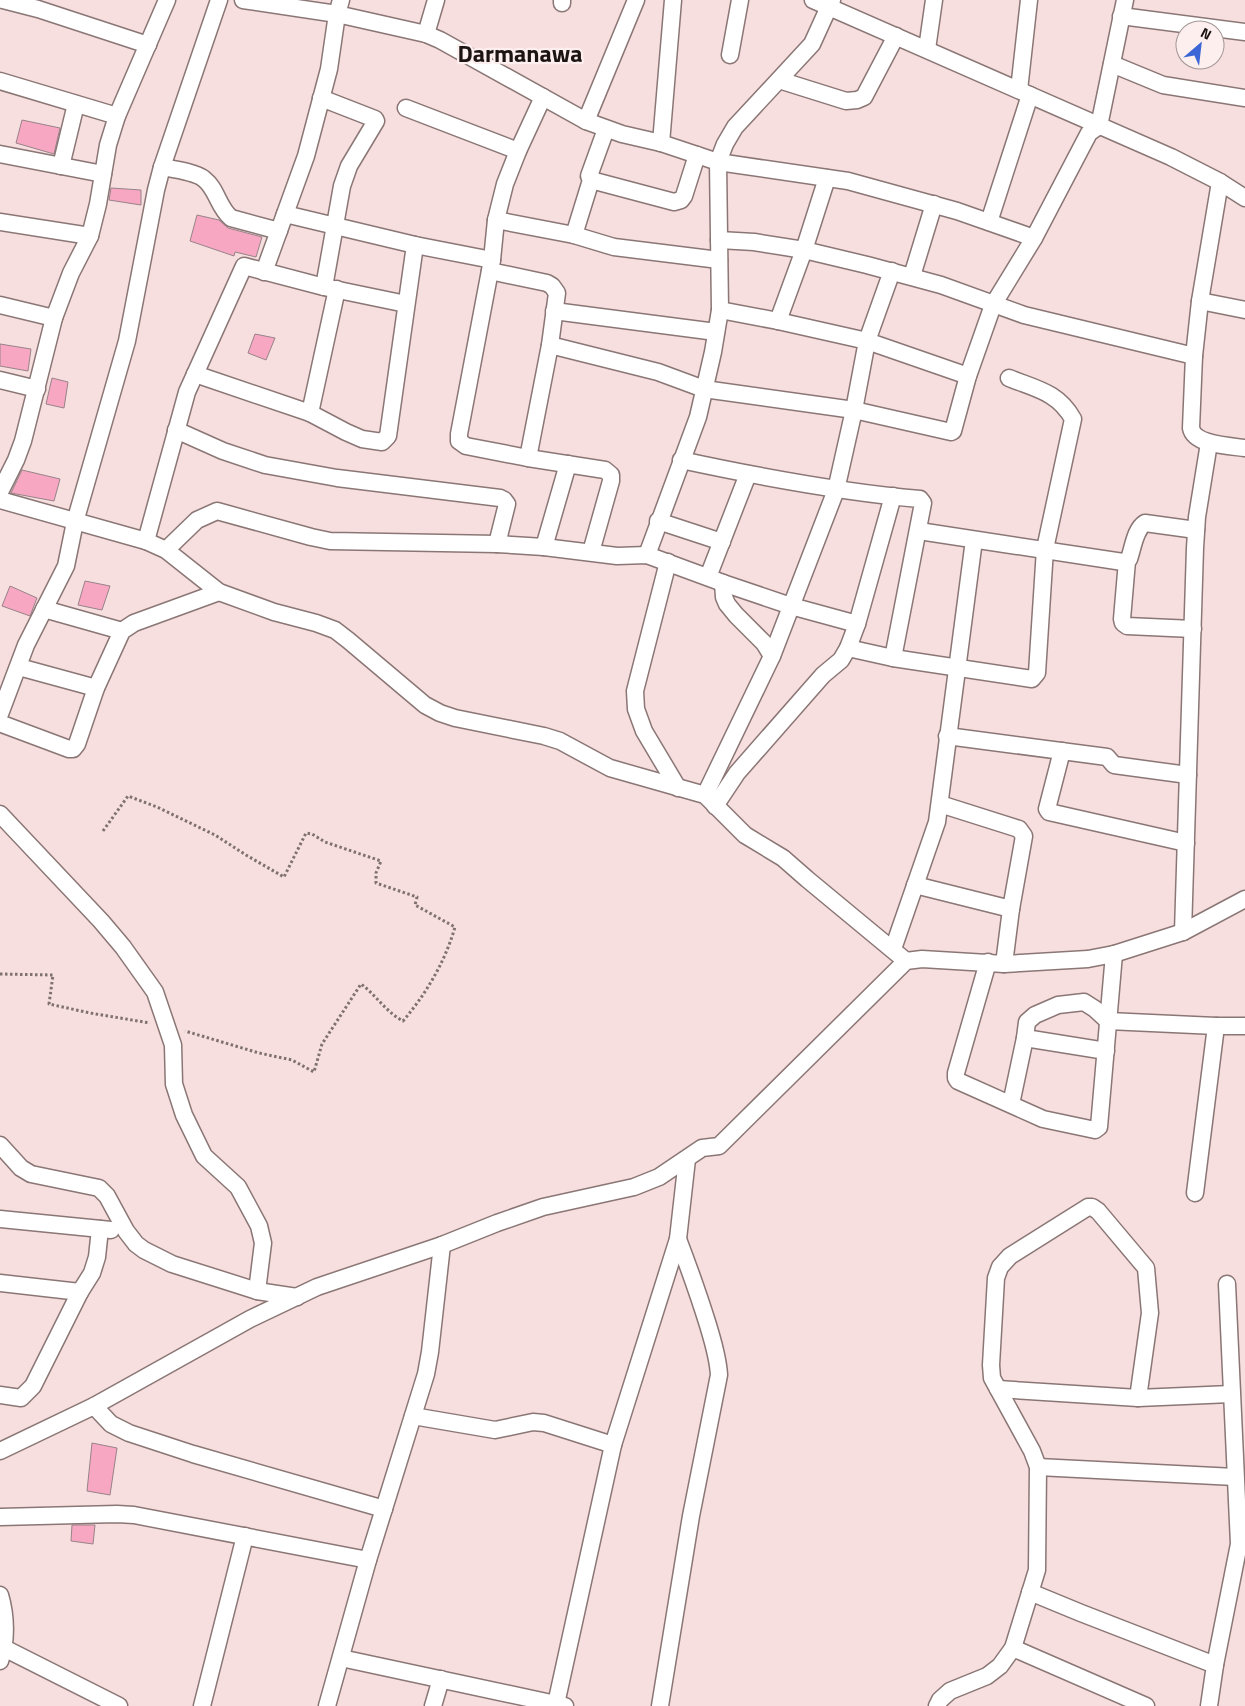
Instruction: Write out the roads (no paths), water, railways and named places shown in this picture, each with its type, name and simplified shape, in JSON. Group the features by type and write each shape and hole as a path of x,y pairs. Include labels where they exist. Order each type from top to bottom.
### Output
{"street":[{"path":"3,0 39,5 148,45"},
{"path":"0,492 16,460 37,389 54,318 71,273 90,236 108,145 117,116 166,0"},
{"path":"0,714 26,645 66,566 75,522 127,341 162,167 219,0"},
{"path":"243,0 339,7 440,40 586,122 606,129 661,143 718,162 848,181 934,204 1034,238"},
{"path":"426,34 436,0"},
{"path":"586,122 636,0"},
{"path":"661,143 673,0"},
{"path":"730,55 740,0"},
{"path":"812,0 831,4 896,36 1171,158 1220,182 1245,198"},
{"path":"928,49 934,0"},
{"path":"990,222 1024,92 1029,0"},
{"path":"550,345 658,372 704,389 854,410 951,432 955,429 968,376 993,305 1034,238 1089,133 1099,126 1124,0"},
{"path":"647,555 698,417 720,310 718,162 725,144 735,128 812,44 831,4"},
{"path":"264,272 306,156 329,69 339,7"},
{"path":"1121,16 1245,32"},
{"path":"779,80 846,100 857,100 864,97 896,36"},
{"path":"1112,64 1163,85 1245,98"},
{"path":"0,81 117,116"},
{"path":"543,97 505,184 496,220 491,266 458,434 459,441 466,446 605,470 611,475 611,481 591,552"},
{"path":"310,413 331,288 334,225 342,186 349,166 376,121 321,98"},
{"path":"60,166 76,104"},
{"path":"406,108 518,151"},
{"path":"574,235 590,180 589,176 606,129"},
{"path":"0,154 103,174"},
{"path":"590,180 674,202 681,200 684,196 697,155"},
{"path":"162,167 203,177 210,184 224,213 231,218 279,231"},
{"path":"778,321 804,250 827,178"},
{"path":"1220,182 1200,301 1194,356 1192,434 1196,438 1209,443 1245,448"},
{"path":"912,276 934,204"},
{"path":"285,214 415,245 491,266 552,286 557,293 550,345 528,458"},
{"path":"496,220 574,235 614,247 719,260"},
{"path":"0,222 90,236"},
{"path":"719,240 754,242 804,250 892,271 912,276 1024,315 1194,356"},
{"path":"195,374 310,413 362,439 382,442 386,440 415,245"},
{"path":"146,541 187,392 244,266 331,288 406,304"},
{"path":"710,801 772,656 836,490 867,342 892,271"},
{"path":"1200,301 1245,310"},
{"path":"0,305 54,318"},
{"path":"720,310 778,321 867,342 968,376"},
{"path":"554,311 716,332"},
{"path":"848,648 893,658 1032,679 1038,673 1045,549 1073,419 1068,410 1054,395 1009,378"},
{"path":"0,380 37,389"},
{"path":"176,430 223,451 265,465 337,478 500,498 507,504 497,544"},
{"path":"1183,932 1196,530 1209,443"},
{"path":"681,460 836,490 920,499 922,501 918,531 893,658"},
{"path":"544,547 568,464"},
{"path":"748,474 722,542 716,580 727,604 764,643 772,656"},
{"path":"710,801 737,774 823,676 841,660 848,648 857,624 892,496"},
{"path":"0,500 146,541 166,550 219,592 274,612 316,622 335,630 425,705 440,713 560,741 610,768 678,788 710,801 745,835 783,858 906,961"},
{"path":"166,550 197,520 216,511 330,541 497,544 544,547 617,556 647,555 791,606 857,624"},
{"path":"658,521 722,542"},
{"path":"1193,629 1127,626 1122,619 1127,561 1130,559 1139,528 1146,523 1196,530"},
{"path":"918,531 1123,562 1127,561"},
{"path":"893,949 937,822 974,540"},
{"path":"668,562 635,691 636,709 644,731 678,788"},
{"path":"0,722 60,746 73,749 77,744 96,688 122,631 134,623 219,592"},
{"path":"44,609 122,631"},
{"path":"19,667 96,688"},
{"path":"948,736 1107,757 1114,765 1188,775"},
{"path":"1062,750 1047,809 1049,812 1186,843"},
{"path":"940,804 1019,830 1024,836 1011,908 996,963 956,1073 958,1081 1052,1122 1095,1130 1099,1126 1114,954"},
{"path":"0,814 101,921 123,947 155,992 173,1045 174,1084 184,1115 204,1156 238,1187 259,1226 263,1242 257,1291"},
{"path":"915,886 1011,908"},
{"path":"0,1451 94,1406 250,1318 317,1287 543,1207 634,1187 658,1177 702,1148 719,1146 906,961 922,959 996,963 1088,959 1114,954 1183,932 1245,899"},
{"path":"1011,1104 1027,1022 1035,1014 1058,1005 1084,1002 1096,1009 1108,1021 1245,1026"},
{"path":"1195,1193 1216,1026"},
{"path":"1025,1038 1106,1051"},
{"path":"0,1145 21,1168 31,1174 99,1188 111,1202 126,1231 136,1244 144,1250 172,1264 257,1291 297,1297"},
{"path":"341,1658 561,1705 613,1445 678,1240 687,1159"},
{"path":"937,1706 940,1700 950,1691 987,1676 1000,1666 1013,1648 1037,1570 1038,1467 1032,1451 992,1378 990,1365 996,1278 1000,1267 1010,1256 1088,1207 1098,1211 1146,1268 1150,1314 1138,1398"},
{"path":"0,1219 126,1231"},
{"path":"0,1395 21,1398 28,1392 53,1348 80,1292 92,1273 97,1257 100,1229"},
{"path":"660,1706 691,1516 719,1375 718,1360 701,1302 678,1240"},
{"path":"327,1706 368,1560 426,1374 442,1244"},
{"path":"0,1283 80,1292"},
{"path":"1210,1706 1214,1665 1239,1578 1235,1477 1236,1403 1227,1284"},
{"path":"998,1389 1236,1403"},
{"path":"94,1406 111,1424 129,1434 384,1510"},
{"path":"413,1416 495,1430 532,1422 544,1423 613,1445"},
{"path":"1038,1467 1235,1477"},
{"path":"0,1517 134,1515 368,1560"},
{"path":"202,1706 245,1536"},
{"path":"1030,1592 1214,1665"},
{"path":"0,1595 3,1614 1,1652 101,1702 119,1706"},
{"path":"1013,1648 1146,1706"},
{"path":"432,1706 441,1679"}],"district":[{"name":"Darmanawa","path":"520,54"}]}
